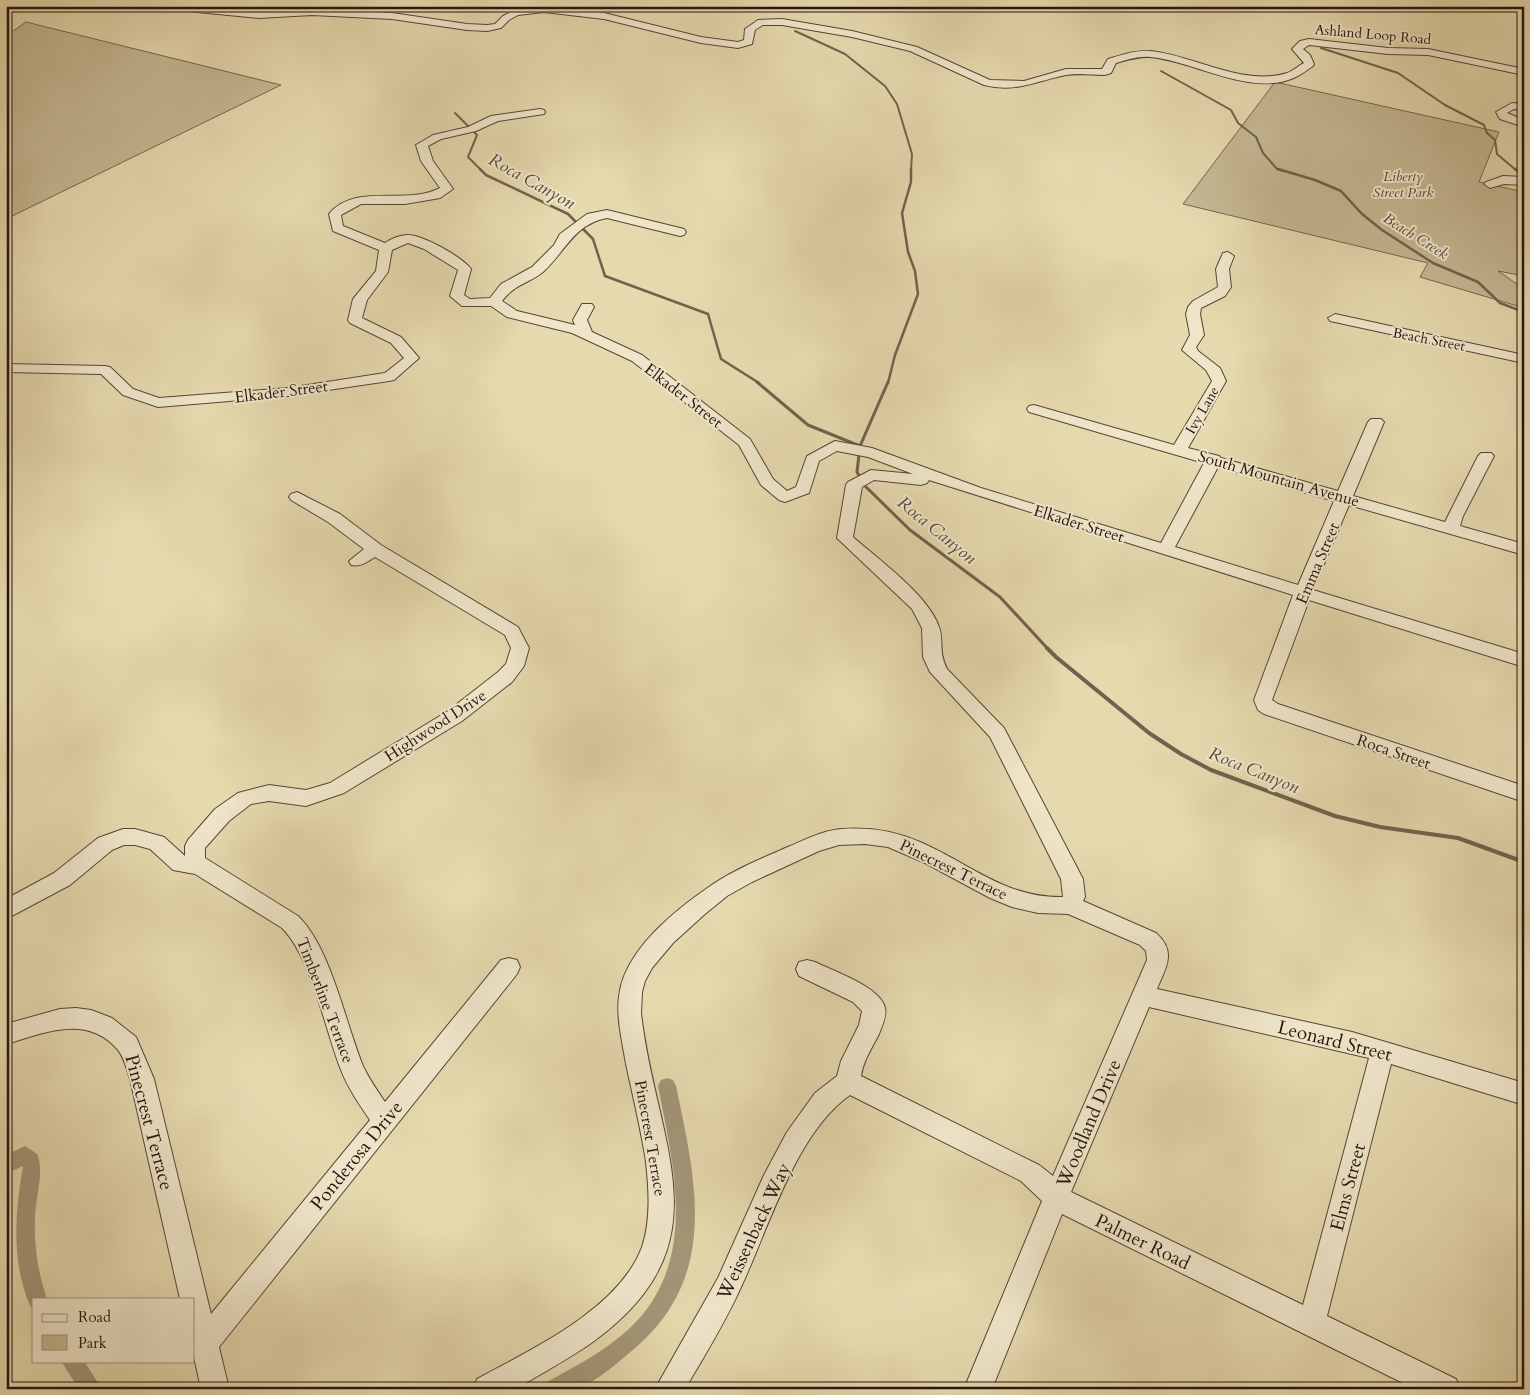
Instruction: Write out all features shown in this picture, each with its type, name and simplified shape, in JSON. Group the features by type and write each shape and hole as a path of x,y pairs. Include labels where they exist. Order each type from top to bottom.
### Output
{"street":[{"name":"Ashland Loop Road","path":"167,6 259,15 312,12 392,16 467,27 487,28 498,26 506,18 516,13 544,9 604,16 680,36 738,45 749,42 750,29 753,26 767,21 782,22 817,26 904,46 969,72 988,83 1005,85 1035,82 1066,72 1105,72 1107,71 1108,64 1112,61 1148,54 1164,56 1237,76 1257,80 1276,80 1300,70 1308,64 1306,57 1297,49 1303,43 1309,42 1388,51 1428,52 1524,72"},
{"path":"1524,107 1512,106 1501,112 1504,117 1524,124"},
{"path":"540,112 495,118 466,130 437,137 422,145 427,161 447,189 436,195 405,200 359,200 335,214 337,228 386,248 396,241 410,239 420,243 465,269 457,296 467,303 494,302 506,287 537,270 559,247 564,237 591,217 607,214 680,232"},
{"path":"1490,184 1503,180 1524,181"},
{"name":"Elkader Street","path":"6,368 105,370 128,392 158,403 288,392 389,377 412,358 396,340 355,320 360,299 382,272 386,248"},
{"name":"Ivy Lane","path":"1179,450 1219,381 1213,369 1192,354 1189,347 1198,335 1193,314 1195,307 1203,300 1217,295 1225,288 1226,284 1222,271 1223,264 1228,256"},
{"name":"Elkader Street","path":"494,302 512,314 576,330 638,358 745,442 767,482 786,497 803,490 812,459 835,446 872,453 951,483 1524,661"},
{"path":"586,335 580,320 587,307"},
{"name":"Beach Street","path":"1335,318 1524,359"},
{"name":"South Mountain Avenue","path":"1034,408 1524,550"},
{"name":"Emma Street","path":"1265,706 1264,695 1303,593 1376,422"},
{"path":"1451,529 1455,516 1486,456"},
{"path":"1165,550 1214,459"},
{"path":"951,483 871,475 854,485 845,538 911,597 932,628 932,657 939,672 998,733 1072,879 1074,897 1070,905"},
{"name":"Highwood Drive","path":"199,866 195,858 195,846 222,815 245,798 269,793 306,798 337,788 455,716 505,677 515,666 520,648 512,631 375,549 341,512 297,497"},
{"path":"357,561 375,549"},
{"name":"Roca Street","path":"1265,706 1524,794"},
{"name":"Pinecrest Terrace","path":"487,1389 566,1343 622,1300 635,1284 652,1251 660,1222 662,1198 658,1162 630,1022 629,996 639,969 659,942 705,902 734,881 754,870 835,837 863,835 893,839 915,848 1020,901 1037,904 1070,905"},
{"name":"Timberline Terrace","path":"6,910 62,879 105,844 124,837 135,837 157,843 180,864 199,866 290,922 300,931 307,941 314,959 352,1070 362,1089 384,1120"},
{"name":"Woodland Drive","path":"978,1389 1056,1198 1158,960 1158,952 1154,944 1148,939 1070,905"},
{"name":"Ponderosa Drive","path":"204,1344 509,967"},
{"path":"807,969 861,995 874,1008 874,1021 848,1069 848,1082"},
{"name":"Leonard Street","path":"1143,996 1352,1042 1524,1094"},
{"name":"Pinecrest Terrace","path":"6,1034 60,1020 76,1018 91,1020 104,1025 128,1044 142,1079 194,1298"},
{"name":"Elms Street","path":"1311,1324 1383,1051"},
{"name":"Palmer Road","path":"848,1082 1030,1173 1045,1185 1056,1198 1311,1324 1416,1382 1446,1389"},
{"name":"Weissenback Way","path":"669,1389 734,1274 755,1221 779,1172 806,1126 825,1099 848,1082"},
{"name":"Pinecrest Terrace","path":"195,1304 215,1389"}],"green space":[{"path":"26,22 281,85 6,219 6,36"},
{"name":"Liberty Street Park","path":"1275,82 1499,132 1479,182 1524,192 1524,276 1498,271 1524,289 1524,308 1420,277 1428,263 1183,204"}],"waterway":[{"path":"795,31 845,54 885,86 897,104 912,154 911,171"},
{"path":"1321,48 1398,73 1445,105 1484,125 1487,133 1495,140 1497,154 1517,171"},
{"name":"Beach Creek","path":"1161,71 1231,110 1238,123 1256,137 1263,153 1277,169 1283,171"},
{"name":"Roca Canyon","path":"455,113 477,135 468,157 486,175 568,214 593,239 605,276 708,314 721,359 759,383"},
{"name":"Beach Creek","path":"1278,169 1315,180 1341,191 1362,214 1382,230 1433,263 1478,282 1500,303 1524,312"},
{"path":"1515,169 1524,177"},
{"path":"888,383 895,355 918,294 915,271 908,252 902,213 911,182 911,171"},
{"name":"Roca Canyon","path":"757,382 808,425 860,446"},
{"path":"860,446 888,382"},
{"name":"Roca Canyon","path":"860,446 857,472 865,486 910,530 1000,597 1048,649"},
{"name":"Roca Canyon","path":"1048,649 1149,733 1181,754 1211,770 1335,816 1380,827 1458,838 1524,862"},
{"path":"554,1389 601,1363 637,1334 662,1304 678,1272 685,1239 686,1204 682,1167 667,1086"},
{"path":"6,1165 25,1155 31,1160 25,1233 28,1267 37,1298"},
{"path":"72,1362 92,1389"}]}
